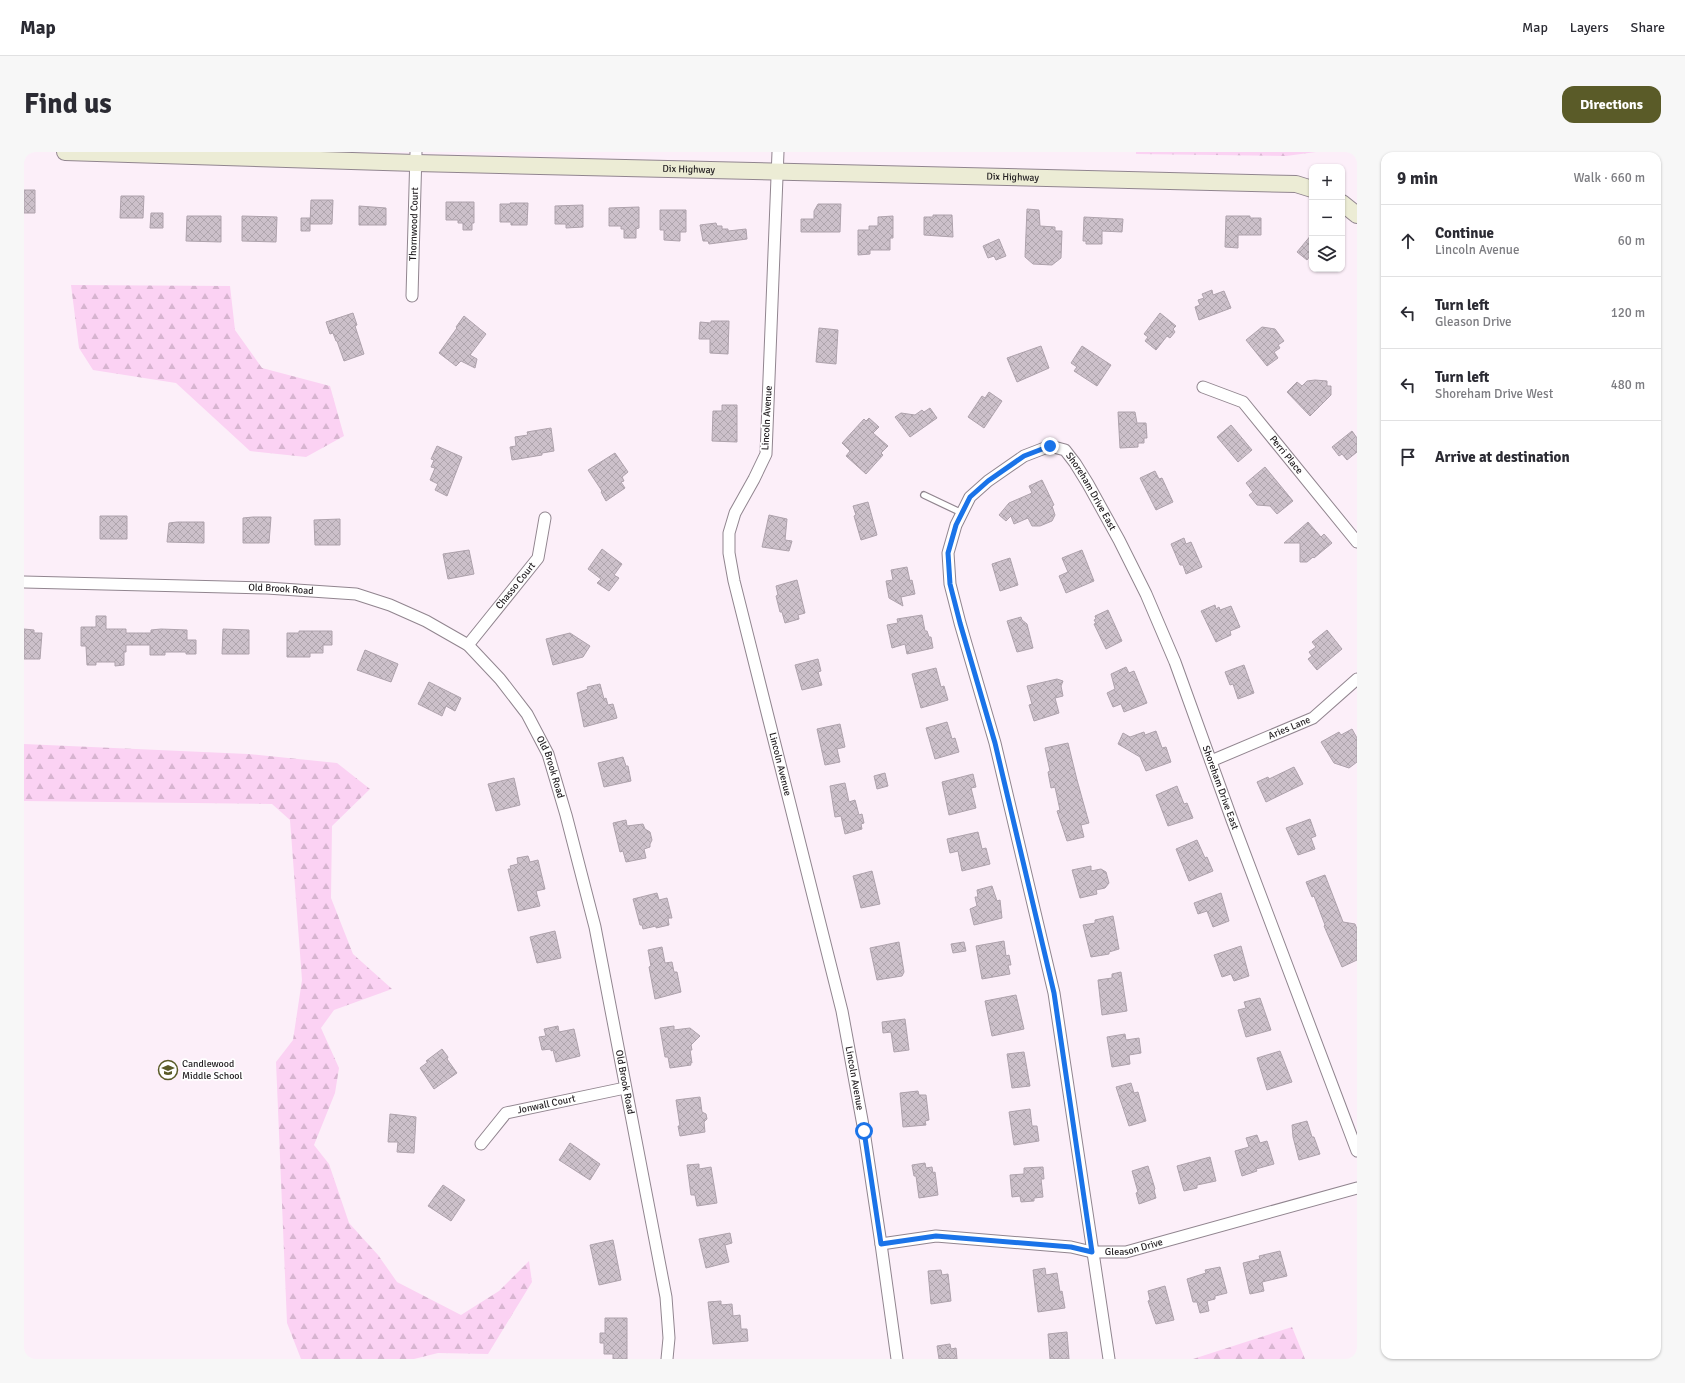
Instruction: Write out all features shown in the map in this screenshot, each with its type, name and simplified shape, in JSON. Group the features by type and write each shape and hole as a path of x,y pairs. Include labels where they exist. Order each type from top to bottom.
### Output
{"street":[{"name":"Dix Highway","path":"65,152 416,157 778,171 1296,184 1309,188"},
{"name":"Lincoln Avenue","path":"778,152 766,454 735,513 729,533 729,553 734,582 842,1011 864,1131 897,1359"},
{"name":"Thornwood Court","path":"412,296 416,157"},
{"path":"1345,205 1357,215"},
{"name":"Perri Place","path":"1203,387 1243,402 1357,542"},
{"name":"Shoreham Drive East","path":"962,513 970,497 988,481 1024,456 1050,446 1065,450 1075,463 1119,540 1146,594 1172,655 1357,1151"},
{"path":"962,513 956,525 948,553 950,584 999,759 1054,993 1109,1359"},
{"name":"Chasso Court","path":"468,646 538,558 545,518"},
{"name":"Old Brook Road","path":"24,582 267,588 318,590 356,594 390,605 426,621 468,646 500,679 527,714 548,754 566,815 594,928 666,1296 669,1338 667,1359"},
{"name":"Aries Lane","path":"1211,761 1313,718 1357,679"},
{"name":"Jonwall Court","path":"481,1144 506,1113 625,1088"},
{"name":"Gleason Drive","path":"881,1244 936,1236 1071,1247 1092,1252 1126,1252 1357,1188"}],"lane":[{"path":"924,495 962,513"}],"green space":[{"path":"1136,152 1316,152 1286,156 1136,154"},
{"path":"71,285 230,286 235,330 262,368 330,386 344,436 306,457 250,451 176,383 93,370 79,348"},
{"path":"24,744 248,754 337,763 370,789 332,826 331,898 353,954 392,989 334,1010 321,1028 339,1068 335,1093 314,1145 329,1164 349,1223 378,1255 397,1282 461,1315 499,1291 529,1261 532,1282 488,1354 438,1353 414,1359 301,1359 287,1323 276,1062 293,1040 302,980 290,820 272,804 24,801"},
{"path":"1292,1327 1305,1359 1193,1359"}],"building":[{"path":"24,190 35,190 35,213 24,213"},
{"path":"121,196 144,196 143,218 120,218"},
{"path":"311,200 333,200 332,224 310,224"},
{"path":"446,202 474,202 474,223 472,223 472,230 463,230 463,223 458,223 458,220 446,220"},
{"path":"528,203 527,225 511,225 511,222 500,222 500,204"},
{"path":"818,204 841,204 840,232 801,232 801,219 814,219 814,211"},
{"path":"583,205 583,227 566,228 566,224 555,224 555,206"},
{"path":"359,206 386,208 386,225 359,225"},
{"path":"639,207 639,228 636,229 636,238 624,238 624,229 621,229 621,226 609,226 609,208"},
{"path":"1027,209 1039,210 1040,226 1055,227 1055,231 1062,231 1061,258 1052,265 1033,264 1025,257"},
{"path":"660,210 686,210 686,232 680,232 680,241 664,240 664,230 660,230"},
{"path":"151,213 163,213 163,228 150,228"},
{"path":"933,215 952,215 953,237 924,235 924,217 933,217"},
{"path":"187,216 221,216 221,242 186,241"},
{"path":"242,216 277,217 276,242 242,241"},
{"path":"893,216 893,238 890,238 890,250 870,250 870,254 858,255 858,230 869,230 869,226 878,226 878,217"},
{"path":"1226,216 1250,216 1250,218 1261,218 1261,235 1238,235 1238,248 1225,247"},
{"path":"1084,217 1123,219 1122,232 1102,231 1102,244 1086,244 1086,241 1083,241"},
{"path":"301,218 310,218 310,231 301,231"},
{"path":"716,223 717,226 722,226 722,229 728,229 728,231 746,229 747,239 709,244 708,241 703,241 700,225"},
{"path":"1309,238 1309,257 1307,260 1297,252"},
{"path":"999,239 1006,256 996,260 994,256 988,258 983,246"},
{"path":"1212,290 1213,295 1224,291 1231,308 1199,320 1195,307 1200,305 1198,300 1204,298 1202,294"},
{"path":"353,313 357,325 355,326 364,354 344,361 337,341 333,333 330,334 326,322"},
{"path":"1160,313 1176,326 1173,329 1175,332 1170,338 1167,336 1156,350 1145,341 1148,337 1144,334"},
{"path":"464,316 486,334 470,355 477,359 475,368 461,361 456,366 439,353"},
{"path":"711,321 729,321 728,354 710,353 710,339 699,339 700,322 711,323"},
{"path":"1262,327 1275,329 1284,341 1278,345 1280,348 1274,352 1278,358 1267,366 1246,340"},
{"path":"819,328 838,330 836,364 816,362"},
{"path":"1041,346 1049,368 1017,382 1007,358"},
{"path":"1082,346 1111,365 1097,386 1074,371 1077,367 1071,363"},
{"path":"1307,381 1327,381 1327,386 1331,386 1331,395 1310,416 1287,392 1297,382 1302,386"},
{"path":"989,392 1002,401 984,428 968,417 982,396 985,398"},
{"path":"722,405 737,405 737,442 712,441 713,411 722,411"},
{"path":"930,408 937,418 910,437 895,417 901,413 915,415 922,410 924,412"},
{"path":"1118,412 1135,412 1137,423 1146,423 1147,438 1144,438 1144,443 1138,443 1138,447 1120,448"},
{"path":"869,418 879,427 873,433 888,446 881,453 883,455 866,474 846,456 850,451 842,443 864,419 866,421"},
{"path":"1231,425 1252,450 1238,462 1217,437"},
{"path":"551,428 554,451 542,453 542,455 512,460 510,447 516,446 515,437 528,435 527,432"},
{"path":"1352,431 1357,438 1357,452 1347,460 1342,454 1339,456 1332,447"},
{"path":"437,446 462,457 447,496 435,490 438,484 430,480 435,468 431,467 434,460 431,459"},
{"path":"615,453 628,472 622,477 624,481 621,482 625,488 606,501 601,492 602,491 588,470"},
{"path":"1265,467 1293,501 1277,514 1270,506 1257,505 1249,495 1253,492 1246,483"},
{"path":"1155,471 1159,479 1162,478 1173,502 1156,510 1140,478"},
{"path":"1042,480 1054,505 1052,506 1055,515 1052,521 1040,526 1032,526 1028,518 1014,524 1011,516 1006,521 999,515 1009,503 1032,493 1029,486"},
{"path":"868,502 877,535 861,540 854,516 856,515 853,506"},
{"path":"769,515 787,519 785,540 792,541 789,551 762,547"},
{"path":"100,516 127,516 127,539 100,539"},
{"path":"271,517 269,543 243,543 243,518"},
{"path":"340,519 340,545 315,545 314,520"},
{"path":"204,522 204,543 167,542 169,523"},
{"path":"1308,522 1321,537 1324,534 1332,543 1314,558 1313,557 1307,562 1300,562 1300,543 1284,543"},
{"path":"1184,538 1186,544 1191,542 1202,567 1186,574 1183,565 1180,565 1171,544"},
{"path":"602,549 622,564 614,575 619,578 609,591 597,583 601,579 588,569"},
{"path":"469,550 474,574 448,579 443,554"},
{"path":"1082,550 1094,581 1066,593 1059,576 1068,572 1062,558"},
{"path":"1010,558 1018,585 1000,591 992,564"},
{"path":"907,567 915,594 901,597 903,606 889,598 886,581 893,580 891,570"},
{"path":"797,580 805,613 798,615 799,619 785,623 782,612 780,612 776,596 778,595 776,586"},
{"path":"1215,605 1216,609 1219,607 1220,610 1231,606 1240,627 1230,631 1231,635 1216,642 1201,611"},
{"path":"1108,610 1122,641 1106,649 1094,624 1096,623 1094,620 1096,619 1095,616"},
{"path":"922,615 925,631 927,631 929,637 931,637 933,648 907,654 905,644 892,648 887,625 898,623 897,619"},
{"path":"96,616 106,616 106,629 126,629 126,633 151,633 151,630 161,629 187,630 187,640 196,640 196,654 186,654 186,652 165,652 165,655 150,655 150,645 126,645 126,652 124,652 124,665 115,666 115,662 96,662 96,665 87,665 86,646 81,646 81,627 96,627"},
{"path":"1021,617 1027,624 1033,648 1017,652 1007,621"},
{"path":"24,629 34,630 34,633 42,633 40,659 24,659"},
{"path":"223,629 249,630 249,654 222,654"},
{"path":"1327,630 1342,649 1317,670 1308,659 1312,656 1309,652 1316,647 1312,642"},
{"path":"299,631 332,631 332,645 323,645 323,653 310,653 310,657 287,657 287,633 299,633"},
{"path":"570,633 590,646 583,657 553,665 546,639"},
{"path":"365,650 398,664 391,682 357,670"},
{"path":"818,659 821,671 818,672 822,685 802,690 795,665"},
{"path":"1244,665 1254,693 1238,699 1233,684 1230,685 1225,672"},
{"path":"1126,667 1129,673 1134,671 1147,703 1124,712 1121,704 1113,707 1107,693 1115,689 1111,674"},
{"path":"936,668 941,687 944,686 948,700 921,708 912,674"},
{"path":"1057,679 1063,681 1061,686 1063,696 1055,698 1059,713 1034,721 1029,705 1032,704 1027,686"},
{"path":"429,682 461,698 455,711 446,706 442,716 418,704"},
{"path":"600,684 604,699 606,698 608,705 613,704 617,718 584,727 577,693 588,689 587,687"},
{"path":"947,722 952,739 955,738 959,752 935,759 926,728"},
{"path":"840,724 845,747 837,749 840,762 825,765 817,729"},
{"path":"1352,729 1357,738 1357,762 1349,768 1334,763 1321,742 1339,732 1341,735"},
{"path":"1156,731 1162,748 1166,747 1171,762 1146,771 1140,757 1118,744 1123,733 1130,737 1144,732 1145,735"},
{"path":"1068,743 1089,823 1081,825 1084,837 1067,841 1057,811 1060,810 1055,787 1051,788 1048,772 1050,771 1045,748"},
{"path":"623,757 626,766 628,766 631,781 604,787 598,763"},
{"path":"1294,767 1303,784 1266,802 1257,782 1268,777 1269,779"},
{"path":"885,773 888,786 877,789 874,776"},
{"path":"973,774 976,787 971,788 976,808 949,815 942,782"},
{"path":"514,778 520,805 496,811 488,784"},
{"path":"845,783 849,802 855,800 859,815 862,814 864,823 861,824 862,829 845,834 841,816 835,817 830,786"},
{"path":"1177,786 1184,804 1187,803 1193,818 1168,826 1156,795"},
{"path":"1310,819 1316,836 1311,838 1315,849 1298,855 1286,828"},
{"path":"626,820 627,826 643,824 645,829 650,832 652,840 650,847 644,849 646,858 626,862 623,851 620,852 613,823"},
{"path":"978,832 982,849 986,848 990,864 962,871 958,851 950,853 947,839"},
{"path":"1197,840 1213,871 1189,881 1176,849"},
{"path":"528,856 530,862 538,860 545,889 536,891 540,906 518,911 508,869 511,869 510,866 518,864 517,858"},
{"path":"1091,866 1091,871 1101,869 1106,872 1109,883 1105,888 1096,890 1097,894 1080,898 1072,870"},
{"path":"872,871 880,904 861,908 853,876"},
{"path":"1325,875 1343,922 1355,924 1357,929 1357,960 1342,967 1324,926 1325,925 1314,896 1312,897 1306,882"},
{"path":"992,886 997,901 1000,900 1002,918 974,925 970,909 977,906 975,897 978,897 977,890"},
{"path":"657,893 659,900 667,898 672,918 668,918 669,925 643,929 642,925 640,925 633,899"},
{"path":"1221,893 1229,921 1213,927 1207,911 1198,914 1194,903"},
{"path":"1113,916 1119,949 1109,952 1109,954 1091,957 1083,925 1095,923 1095,920"},
{"path":"555,931 561,958 537,963 530,937"},
{"path":"1004,941 1006,956 1009,955 1011,965 1008,965 1010,974 982,979 976,946"},
{"path":"899,942 904,972 902,976 877,980 870,948"},
{"path":"964,942 966,951 953,953 951,944"},
{"path":"1241,946 1249,976 1234,981 1231,974 1222,977 1214,955"},
{"path":"662,947 665,963 672,962 674,972 677,972 681,992 655,999 649,967 651,966 648,950"},
{"path":"1121,972 1127,1011 1102,1015 1098,980 1112,978 1112,974"},
{"path":"1016,995 1024,1029 992,1036 985,1001"},
{"path":"1260,998 1271,1030 1246,1037 1238,1010 1246,1008 1244,1002"},
{"path":"905,1019 909,1050 894,1052 891,1032 883,1033 882,1022"},
{"path":"558,1026 559,1032 574,1029 580,1056 556,1062 553,1050 542,1050 539,1037 546,1036 544,1029"},
{"path":"674,1026 674,1030 690,1028 700,1036 691,1045 691,1065 670,1068 668,1057 665,1057 660,1028"},
{"path":"1125,1034 1126,1040 1139,1038 1141,1053 1129,1055 1130,1064 1112,1067 1107,1037"},
{"path":"442,1049 457,1073 434,1089 420,1068 428,1062 426,1061"},
{"path":"1280,1051 1292,1082 1267,1090 1257,1058"},
{"path":"1024,1052 1030,1086 1012,1088 1007,1054"},
{"path":"1131,1083 1134,1093 1138,1092 1146,1121 1129,1126 1116,1087"},
{"path":"918,1091 919,1095 926,1095 929,1120 925,1121 926,1125 903,1127 900,1093"},
{"path":"700,1097 702,1112 706,1114 707,1119 704,1122 705,1132 680,1136 676,1100"},
{"path":"1030,1109 1032,1126 1037,1126 1039,1141 1014,1145 1009,1112"},
{"path":"390,1114 416,1117 414,1153 397,1152 398,1142 388,1142"},
{"path":"1307,1121 1312,1137 1314,1137 1320,1154 1299,1160 1293,1137 1292,1125"},
{"path":"1257,1135 1260,1143 1267,1141 1274,1164 1256,1169 1257,1171 1242,1176 1235,1151 1249,1147 1246,1138"},
{"path":"570,1143 600,1164 590,1180 559,1160"},
{"path":"1210,1157 1216,1181 1197,1185 1197,1188 1184,1191 1177,1166"},
{"path":"925,1163 926,1168 932,1167 933,1173 935,1172 938,1195 919,1198 916,1176 914,1176 912,1165"},
{"path":"699,1164 699,1169 711,1167 717,1203 697,1206 695,1195 691,1195 687,1165"},
{"path":"1148,1166 1155,1189 1156,1198 1139,1204 1136,1193 1138,1192 1132,1171"},
{"path":"1043,1167 1044,1179 1041,1179 1043,1197 1034,1198 1034,1201 1021,1202 1020,1196 1012,1197 1010,1175 1024,1174 1024,1168"},
{"path":"443,1185 465,1200 451,1221 428,1206"},
{"path":"730,1233 732,1243 725,1245 729,1262 706,1268 699,1239"},
{"path":"613,1240 621,1280 599,1285 590,1245"},
{"path":"1280,1251 1287,1276 1262,1282 1264,1291 1250,1294 1243,1263 1260,1259 1259,1256"},
{"path":"1220,1267 1227,1293 1215,1296 1215,1299 1207,1301 1209,1311 1200,1313 1197,1302 1193,1302 1187,1279 1206,1273 1205,1270"},
{"path":"1045,1268 1046,1275 1057,1273 1060,1292 1062,1291 1065,1308 1038,1312 1033,1270"},
{"path":"941,1270 942,1275 948,1274 951,1301 931,1304 928,1271"},
{"path":"1165,1286 1174,1320 1156,1324 1148,1301 1150,1300 1148,1291"},
{"path":"721,1301 721,1305 732,1304 733,1316 740,1315 741,1329 747,1329 748,1341 713,1344 708,1302"},
{"path":"605,1318 627,1318 627,1359 613,1359 613,1354 604,1354 604,1343 600,1343 600,1333 605,1333"},
{"path":"1067,1332 1069,1359 1050,1359 1048,1334"},
{"path":"950,1344 951,1349 956,1348 957,1359 939,1359 937,1346"}],"place":[{"name":"Candlewood Middle School","path":"168,1070"}],"route":[{"path":"864,1131 881,1244 936,1236 1071,1247 1092,1252 1054,993 995,743 950,584 948,553 956,525 970,497 988,481 1024,456 1050,446"}]}
